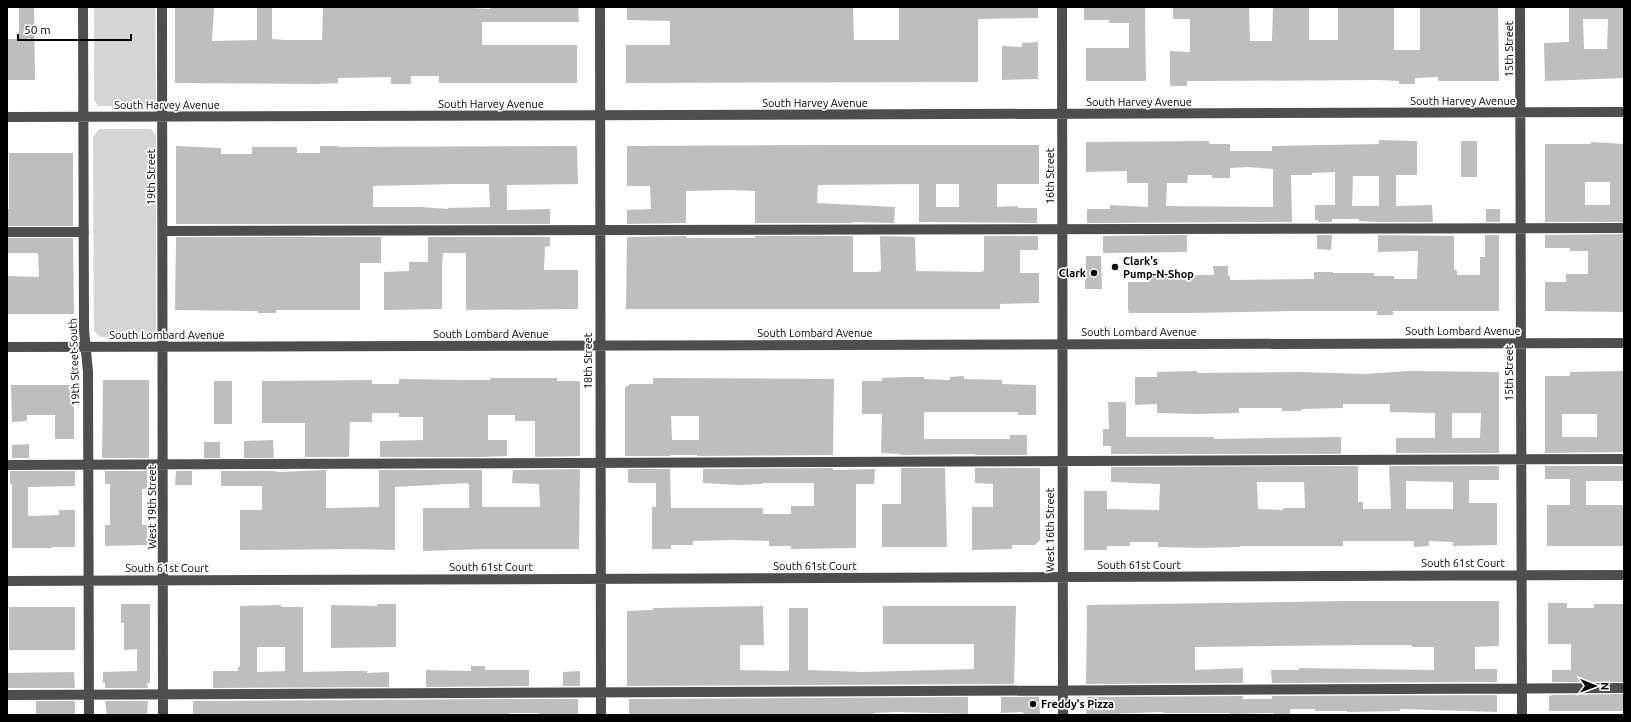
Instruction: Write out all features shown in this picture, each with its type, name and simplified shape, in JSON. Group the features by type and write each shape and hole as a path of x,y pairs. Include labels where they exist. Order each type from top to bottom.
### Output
{"street":[{"name":"19th Street South","path":"83,7 84,326 88,367 89,715"},
{"name":"19th Street","path":"162,7 163,347"},
{"name":"18th Street","path":"600,7 601,715"},
{"name":"16th Street","path":"1062,7 1062,344"},
{"name":"15th Street","path":"1520,7 1522,715"},
{"name":"South Harvey Avenue","path":"7,117 1624,112"},
{"path":"163,231 1624,228"},
{"path":"7,232 84,232"},
{"name":"South Lombard Avenue","path":"7,347 1624,343"},
{"name":"West 16th Street","path":"1062,344 1063,715"},
{"name":"West 19th Street","path":"163,347 163,715"},
{"path":"7,465 1624,459"},
{"name":"South 61st Court","path":"7,581 1624,575"},
{"path":"7,695 1624,688"}],"shaded area":[{"path":"94,7 155,7 156,100 152,106 98,106 94,100"},
{"path":"99,129 151,129 156,135 156,331 151,337 100,337 94,331 93,137"}],"building":[{"path":"19,7 34,7 35,80 7,80 7,39 19,39"},
{"path":"175,7 214,7 212,41 257,40 257,7 272,7 272,39 322,40 323,8 452,7 490,9 490,7 578,7 579,22 482,22 482,45 577,45 577,83 439,83 439,76 411,76 411,84 391,84 391,77 338,78 338,83 317,84 175,83"},
{"path":"627,7 853,7 854,40 899,40 899,7 1038,7 1038,18 978,19 978,82 626,83 626,45 670,45 670,21 627,20"},
{"path":"1084,7 1145,7 1146,81 1086,81 1086,48 1129,48 1129,23 1109,23 1109,20 1084,20"},
{"path":"1173,7 1249,7 1250,41 1272,41 1273,7 1309,7 1309,40 1338,40 1338,7 1394,7 1394,50 1420,50 1420,7 1498,7 1499,81 1438,81 1438,77 1415,78 1415,84 1399,84 1399,81 1377,80 1187,81 1187,86 1170,86 1170,51 1190,52 1190,19 1173,19"},
{"path":"1569,7 1624,7 1624,78 1545,81 1544,43 1569,42","holes":["1583,19 1608,19 1607,49 1584,49"]},
{"path":"1038,42 1038,79 1002,80 1002,46 1022,47 1022,43"},
{"path":"1379,140 1417,141 1417,175 1396,175 1396,206 1432,205 1433,222 1378,222 1359,221 1359,219 1332,219 1332,222 1318,222 1318,220 1315,220 1315,205 1335,205 1335,172 1312,173 1312,175 1291,175 1292,222 1087,223 1087,209 1110,209 1110,205 1148,207 1148,183 1127,183 1127,171 1086,172 1086,142 1209,141 1209,144 1230,144 1230,151 1272,151 1272,146 1379,144","holes":["1248,167 1273,169 1273,207 1166,206 1167,183 1187,183 1188,175 1212,175 1212,178 1230,178 1230,168","1353,176 1379,176 1379,206 1352,206"]},
{"path":"1461,141 1477,141 1477,177 1461,177"},
{"path":"1591,142 1624,144 1624,222 1545,222 1545,144 1591,144","holes":["1585,182 1610,182 1610,205 1585,205"]},
{"path":"1039,145 1039,184 997,184 997,207 1018,206 1018,208 1037,208 1037,223 919,222 919,184 818,185 817,203 895,207 894,223 755,223 755,191 729,190 686,191 686,223 627,224 627,210 651,209 650,186 627,186 627,146","holes":["936,184 959,184 959,207 936,207"]},
{"path":"176,146 221,148 221,154 252,154 252,147 297,147 297,153 320,153 320,146 577,146 578,184 507,185 507,210 550,209 550,224 176,224","holes":["489,184 490,207 448,209 421,207 373,207 373,186"]},
{"path":"9,153 73,153 73,226 7,226 7,209 9,209"},
{"path":"1486,209 1500,209 1500,222 1486,222"},
{"path":"1624,234 1624,312 1545,311 1545,282 1566,282 1566,274 1588,274 1588,251 1570,251 1570,248 1545,248 1545,235"},
{"path":"1187,235 1187,252 1103,253 1103,236"},
{"path":"1317,235 1332,235 1331,250 1317,249"},
{"path":"1378,235 1454,236 1454,269 1457,271 1457,275 1480,275 1480,257 1485,257 1485,235 1499,235 1499,311 1393,311 1393,315 1377,315 1377,311 1129,313 1128,310 1128,282 1149,282 1149,275 1214,275 1213,266 1228,266 1228,276 1230,276 1230,280 1314,279 1314,272 1374,273 1374,276 1394,276 1394,279 1417,279 1418,251 1378,252"},
{"path":"686,236 687,238 755,238 755,236 853,236 853,272 881,271 880,236 915,237 916,271 982,272 984,270 984,236 1038,236 1038,250 1020,250 1020,273 1039,273 1039,303 1000,304 1000,309 626,309 627,237"},
{"path":"176,237 381,237 381,263 360,263 360,310 276,310 276,313 258,313 258,311 175,310"},
{"path":"428,237 550,237 550,246 545,247 544,270 578,270 578,309 466,310 466,253 443,253 442,309 384,310 384,272 409,271 409,262 428,262"},
{"path":"7,238 73,238 74,314 7,314 7,276 39,277 38,253 7,253"},
{"name":"Clark","path":"1086,256 1101,256 1102,289 1085,289"},
{"path":"1408,371 1499,372 1499,453 1396,453 1396,438 1435,438 1435,413 1390,412 1390,404 1343,404 1343,408 1301,409 1301,411 1282,411 1282,408 1239,408 1239,413 1157,413 1157,404 1135,405 1135,377 1157,377 1157,372 1301,372 1365,374","holes":["1452,413 1481,413 1480,438 1452,438"]},
{"path":"1624,371 1624,452 1545,453 1545,376 1570,376 1570,372","holes":["1562,414 1597,414 1597,437 1562,437"]},
{"path":"964,376 964,379 1002,380 1002,384 1036,385 1036,415 1018,415 1018,412 924,412 924,439 1010,439 1010,435 1027,435 1027,455 901,455 881,453 882,414 862,414 862,381 882,381 882,378 905,377 924,377 924,379 950,380 950,377"},
{"path":"490,378 557,378 557,381 580,381 580,456 535,457 535,421 515,421 515,415 488,415 488,440 507,440 507,456 482,457 380,457 380,441 423,440 423,417 399,417 399,413 372,413 372,422 350,422 349,457 305,457 305,423 262,423 262,381 372,380 372,384 399,384 399,379 490,380"},
{"path":"653,378 834,379 833,455 625,456 625,388 630,384 653,384","holes":["671,416 699,416 699,440 672,440"]},
{"path":"103,380 149,380 149,458 102,458"},
{"path":"214,381 232,381 232,424 214,424"},
{"path":"11,385 74,385 74,439 55,439 55,415 27,415 27,421 12,422"},
{"path":"1108,402 1126,402 1126,437 1214,437 1214,439 1341,437 1341,454 1111,454 1111,446 1103,446 1103,429 1109,429"},
{"path":"273,440 274,458 244,458 244,441"},
{"path":"204,442 220,442 220,458 204,458"},
{"path":"29,444 29,458 12,458 12,445"},
{"path":"1358,466 1358,502 1363,502 1363,509 1391,509 1389,466 1499,466 1499,480 1469,480 1469,503 1497,503 1497,545 1453,546 1453,542 1429,541 1429,546 1414,547 1414,541 1343,541 1343,546 1240,546 1201,548 1158,547 1158,542 1130,542 1130,546 1107,546 1107,550 1084,550 1084,491 1107,491 1107,509 1159,510 1160,484 1111,482 1111,467","holes":["1406,481 1453,482 1453,509 1406,509","1257,482 1304,482 1305,508 1283,508 1283,510 1258,509"]},
{"path":"1545,466 1624,466 1624,481 1586,481 1586,505 1624,505 1624,546 1547,546 1547,505 1570,505 1570,479 1545,479"},
{"path":"833,468 833,470 875,469 874,484 856,484 856,548 791,549 791,546 769,546 769,541 733,540 693,541 693,545 671,545 671,549 652,549 652,507 656,507 656,483 628,483 628,469 670,469 671,508 763,508 763,514 791,514 791,506 814,506 814,483 762,483 738,485 703,483 703,469"},
{"path":"901,468 945,468 947,547 882,547 882,504 901,504"},
{"path":"975,468 1040,468 1040,540 1035,545 1012,545 1012,549 972,550 972,507 993,507 993,484 975,483"},
{"path":"580,469 579,549 423,551 423,508 469,508 469,485 467,483 395,487 395,550 240,550 240,510 262,510 262,486 221,486 221,471 279,472 326,470 326,508 379,507 379,470 482,470 482,507 540,507 539,484 512,483 513,470"},
{"path":"10,471 75,471 75,486 28,487 28,516 59,515 59,510 75,510 75,547 12,548 12,484 10,484"},
{"path":"105,471 147,471 147,489 142,489 142,525 147,525 147,545 105,546 105,525 110,525 110,484 105,484"},
{"path":"176,471 192,471 192,485 175,485"},
{"path":"1346,601 1499,601 1499,646 1475,647 1475,669 1497,669 1497,682 1272,683 1271,670 1299,670 1299,668 1434,670 1434,647 1412,647 1412,645 1365,645 1195,647 1195,670 1243,668 1243,683 1086,684 1087,605"},
{"path":"1548,603 1567,603 1567,608 1594,608 1594,604 1624,604 1624,682 1552,682 1552,670 1571,670 1571,644 1548,644"},
{"path":"121,604 150,604 150,683 147,683 148,688 105,688 105,683 103,683 103,672 137,671 137,649 124,650 124,623 121,623"},
{"path":"377,604 396,604 396,647 331,648 331,605 377,606"},
{"path":"281,605 281,607 303,607 303,672 389,672 389,687 213,688 213,671 238,671 238,667 240,667 240,606","holes":["258,647 285,647 285,671 257,672"]},
{"path":"763,606 764,645 740,645 740,670 787,671 789,669 789,608 808,608 808,670 863,672 974,669 974,644 883,644 883,606 1016,606 1014,684 627,686 627,611 653,610 653,608"},
{"path":"9,607 75,607 75,650 9,650"},
{"path":"471,666 485,666 485,670 529,670 529,686 426,687 426,670 471,671"},
{"path":"580,671 580,686 563,686 563,672"},
{"path":"74,672 75,688 7,688 7,673"},
{"path":"1624,694 1624,711 1549,711 1549,696 1552,695"},
{"path":"1497,695 1497,712 1400,709 1400,711 1347,712 1315,711 1315,709 1290,709 1290,715 1274,715 1274,713 1229,714 1163,712 1086,715 1087,697 1243,696 1243,699 1272,699 1272,696"},
{"path":"968,697 968,714 897,712 874,714 629,714 629,699"},
{"path":"1001,697 1039,697 1040,715 1023,715 1023,712 1001,713"},
{"path":"578,699 578,714 193,715 193,701"},
{"path":"36,701 75,701 75,715 36,715"},
{"path":"105,701 148,701 147,715 107,715"}],"place":[{"name":"Clark's Pump-N-Shop","path":"1115,267"},
{"name":"Clark","path":"1094,273"},
{"name":"Freddy's Pizza","path":"1033,704"}]}
